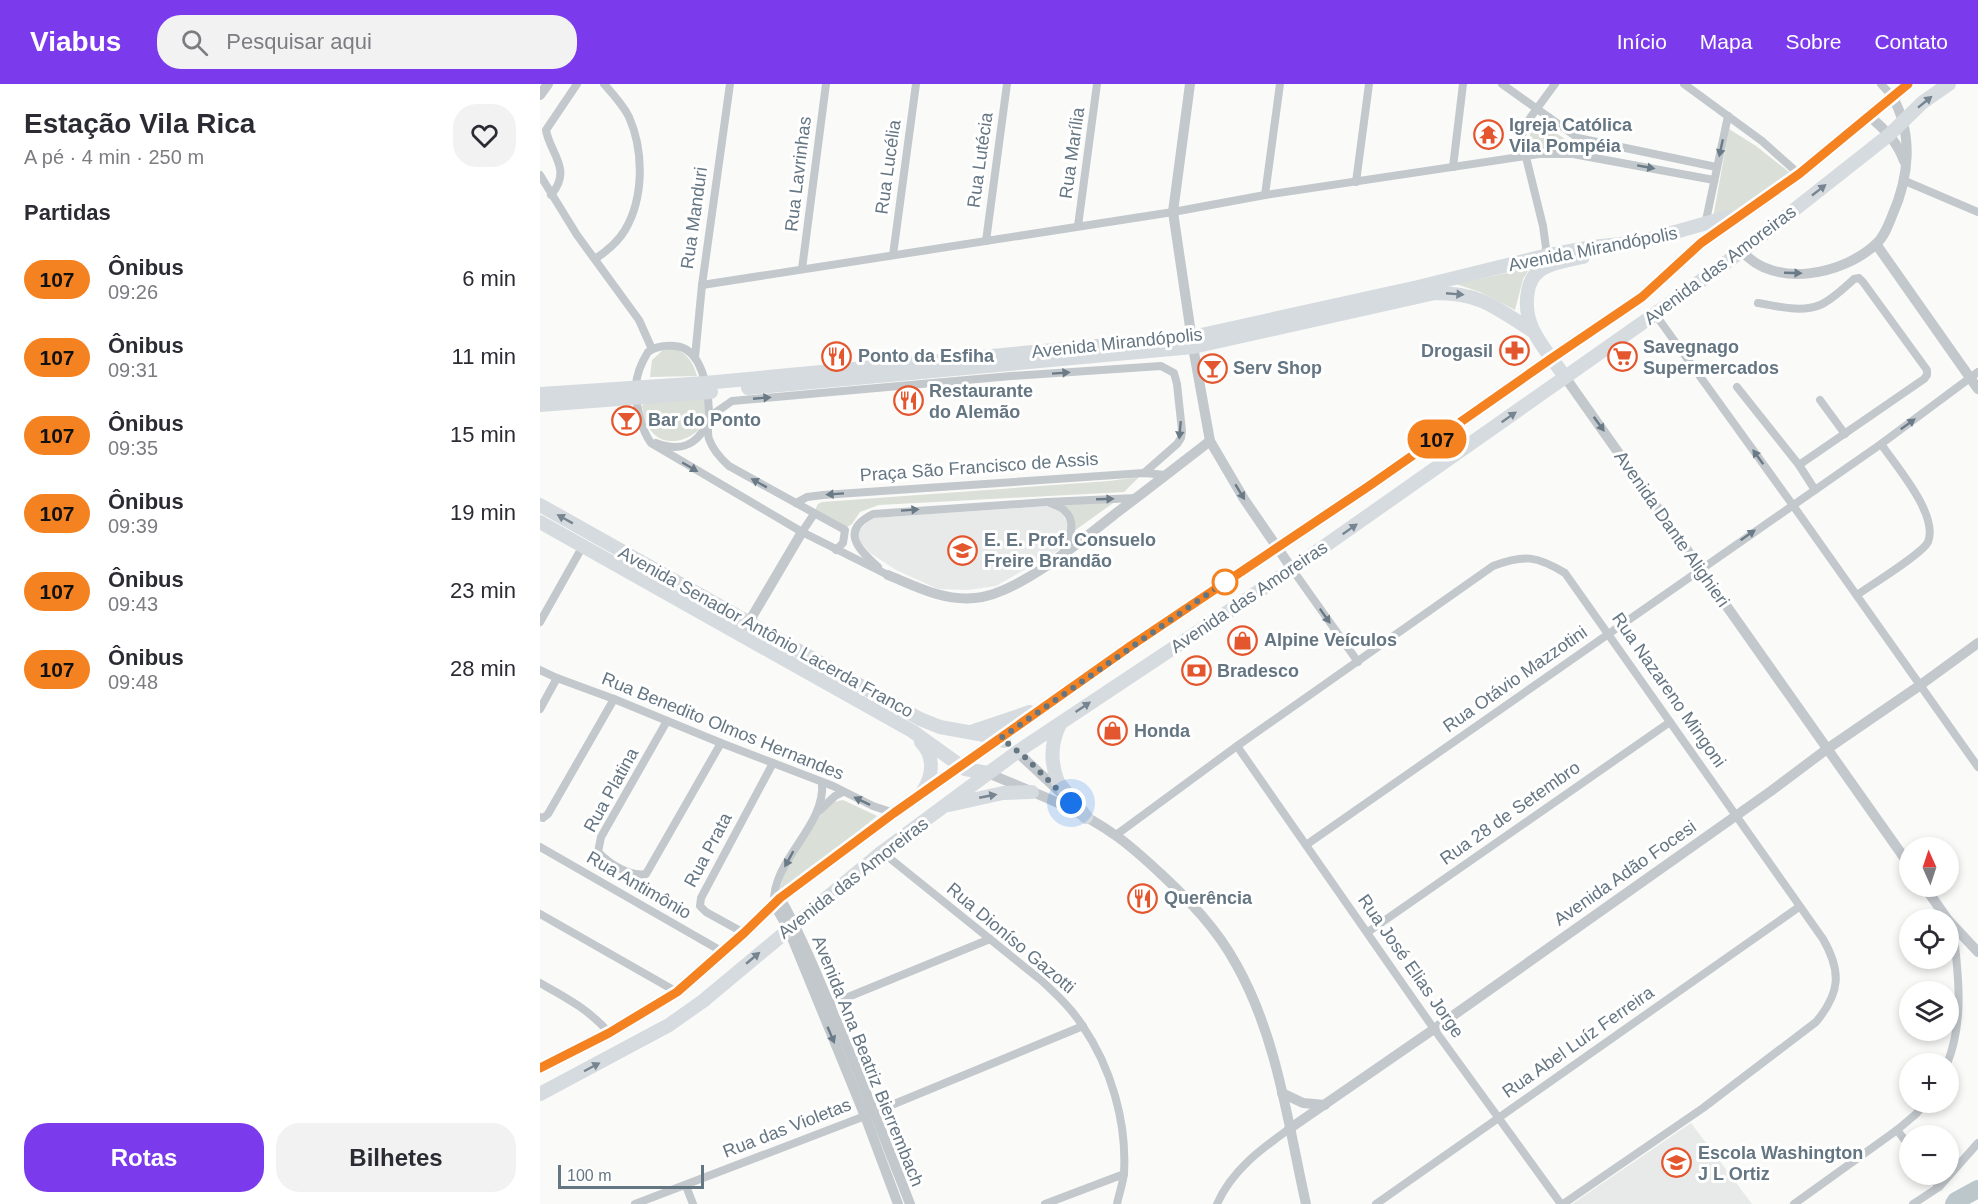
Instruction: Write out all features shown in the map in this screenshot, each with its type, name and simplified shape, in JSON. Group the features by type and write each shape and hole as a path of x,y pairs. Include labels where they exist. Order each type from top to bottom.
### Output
{"main road":[{"name":"Avenida das Amoreiras","path":"543,1062 609,1033 677,992 777,901 894,813 1132,645 1369,486 1642,297 1701,243 1799,174 1908,84"},
{"name":"Avenida das Amoreiras","path":"540,1094 669,1025 703,1001 882,852 988,773 1292,569 1655,314 1742,251 1889,135 1923,102 1948,84"},
{"name":"Avenida Mirandópolis","path":"1193,342 1544,256 1592,247 1640,242 1705,225 1751,207"},
{"path":"1539,271 1551,265 1640,242"},
{"name":"Avenida Dante Alighieri","path":"1539,271 1529,285 1526,300 1531,330 1565,377"},
{"name":"Avenida Mirandópolis","path":"540,394 706,388 1193,342 1436,293 1476,297 1531,330"},
{"name":"Avenida Mirandópolis","path":"540,405 635,392"},
{"name":"Avenida Senador Antônio Lacerda Franco","path":"540,506 920,719 940,727 1001,738"},
{"name":"Avenida Senador Antônio Lacerda Franco","path":"540,522 912,731 961,766"},
{"path":"969,732 1047,706"},
{"path":"1061,722 1053,742 1056,776 1058,782 1086,817"},
{"path":"912,731 930,755 930,778 922,794"},
{"path":"1001,738 1017,752"},
{"path":"961,766 965,769 988,773"},
{"path":"944,806 985,796 1032,792"}],"street":[{"path":"540,95 548,84"},
{"path":"551,195 558,186 560,171 557,154 546,130 577,84"},
{"path":"595,259 613,246 625,230 634,209 639,187 636,139 628,117 617,98 604,84"},
{"name":"Rua Manduri","path":"695,357 702,285 730,84"},
{"name":"Rua Lavrinhas","path":"802,269 826,84"},
{"name":"Rua Lucélia","path":"893,255 916,84"},
{"name":"Rua Lutécia","path":"986,241 1007,84"},
{"name":"Rua Marília","path":"1078,226 1097,84"},
{"path":"1190,84 1173,212 1210,441 1276,547 1358,662"},
{"path":"1265,195 1280,84"},
{"path":"1356,182 1369,84"},
{"path":"1453,168 1463,84"},
{"path":"1502,84 1578,138 1716,167"},
{"path":"1539,271 1546,248 1543,226 1521,137 1555,84"},
{"path":"1683,84 1761,141 1799,174"},
{"path":"1742,251 1748,259 1759,266 1789,275 1820,272 1857,256 1876,244 1886,231 1899,201 1905,181 1906,167 1903,122 1892,96 1881,84"},
{"path":"1705,225 1728,116"},
{"path":"1870,117 1889,135 1899,149 1906,167"},
{"path":"1573,154 1578,138"},
{"path":"702,285 1173,212 1265,195 1526,156 1573,154 1714,180"},
{"path":"540,175 577,235 639,320 652,349"},
{"path":"1905,181 1978,212"},
{"path":"1876,244 1974,375 1978,389"},
{"path":"1758,303 1795,308 1821,305 1854,279 1859,278 1928,370 1924,380 1798,465"},
{"path":"1655,314 1978,767"},
{"path":"888,575 859,549 849,532 729,466 721,459 708,437 706,388 695,357 689,351 680,346 668,345 652,349 645,356 635,392 645,433 651,443 836,550 888,575 930,594 960,599 989,596 1023,580 1062,555 1210,441"},
{"name":"Avenida Mirandópolis","path":"645,433 660,444 687,446 699,438 709,420 732,401 1011,376 1161,366 1174,373 1177,384 1181,438 1144,473"},
{"name":"Rua Otávio Mazzotini","path":"1306,845 1881,444 1974,375"},
{"name":"Avenida Dante Alighieri","path":"1565,377 1899,850"},
{"path":"1737,387 1815,490"},
{"path":"1820,400 1845,434"},
{"path":"1857,595 1915,555 1928,542 1929,525 1924,505 1881,444"},
{"name":"Praça São Francisco de Assis","path":"796,502 807,497 823,495 1144,473 1166,475"},
{"path":"836,550 849,532 864,520 879,513 1136,498"},
{"path":"1047,502 1060,508 1068,516 1071,533 1062,555"},
{"path":"741,636 814,514"},
{"path":"540,622 590,533"},
{"name":"Rua Nazareno Mingoni","path":"1116,835 1237,746 1493,566 1511,559 1527,557 1546,561 1565,573 1823,939 1831,953 1837,972 1835,993 1828,1007 1816,1022 1703,1108 1562,1204"},
{"name":"Avenida Adão Focesi","path":"1289,1129 1434,1029 1978,643"},
{"name":"Rua Benedito Olmos Hernandes","path":"540,670 833,786 873,806 894,813"},
{"path":"540,709 556,678"},
{"path":"540,818 548,814 553,806 614,699"},
{"name":"Rua Platina","path":"667,722 601,837 599,845 598,852 606,860 633,875 646,874 721,743"},
{"name":"Rua 28 de Setembro","path":"1368,932 1670,722"},
{"name":"Rua José Elias Jorge","path":"1237,746 1434,1029 1562,1204"},
{"path":"1017,752 1026,758 1086,817"},
{"name":"Rua Prata","path":"744,933 706,912 700,906 701,898 773,763"},
{"path":"988,773 1086,817 1116,835 1185,896 1216,933 1236,963 1251,993 1262,1026 1282,1093 1306,1204"},
{"path":"777,901 776,889 781,875 814,817 821,801 822,783"},
{"path":"814,817 826,802 843,792"},
{"name":"Rua Antimônio","path":"540,848 723,952"},
{"name":"Rua Dioníso Gazotti","path":"882,852 1052,990 1083,1026 1106,1071 1118,1108 1122,1131 1124,1174 1117,1204"},
{"name":"Avenida Ana Beatriz Bierrembach","path":"777,901 791,926 910,1204"},
{"name":"Rua Abel Luíz Ferreira","path":"1376,1204 1799,907"},
{"path":"540,914 677,992"},
{"path":"1959,932 1978,952"},
{"path":"825,1007 990,939"},
{"path":"1951,1053 1959,1004 1958,969"},
{"path":"540,982 577,1004 597,1019 609,1033"},
{"name":"Rua das Violetas","path":"635,1204 870,1114 1083,1026"},
{"path":"1282,1093 1303,1103 1325,1105"},
{"path":"1794,1204 1897,1130 1917,1113"},
{"name":"Avenida Ana Beatriz Bierrembach","path":"870,1114 898,1204"},
{"path":"1217,1204 1235,1173 1255,1154 1289,1129"},
{"path":"1913,1204 1940,1187 1978,1143"},
{"path":"1045,1204 1124,1174"},
{"path":"686,1186 693,1204"}],"shaded area":[{"path":"1538,124 1542,124 1565,139 1567,147 1564,150 1550,149 1537,152 1531,145 1530,133"},
{"path":"1729,129 1756,146 1791,176 1745,209 1713,218"},
{"path":"1530,268 1523,279 1515,310 1480,292 1456,284"},
{"path":"677,349 690,360 697,376 650,377 652,360 663,350"},
{"path":"699,396 706,400 707,414 699,430 684,439 675,441 659,438 652,432 645,420 642,406 645,402"},
{"path":"1139,477 1124,492 879,505 860,512 852,524 847,527 815,510 822,502"},
{"path":"1116,501 1074,531 1071,512 1063,505"},
{"name":"E. E. Prof. Consuelo Freire Brandão","path":"1051,506 1063,514 1069,528 1064,547 996,586 968,590 938,589 896,570 870,553 858,540 857,533 871,518"},
{"path":"843,800 877,816 777,897 785,871 817,816 834,802"},
{"name":"Escola Washington J L Ortiz","path":"1691,1123 1752,1204 1572,1204"}],"waterway":[{"path":"1954,1204 1978,1189"}],"bus line":[{"name":"107","path":"540,1068 609,1033 677,992 780,898 894,813 1132,645 1369,486 1642,297 1701,243 1799,174 1908,84"}],"place":[{"name":"Igreja Católica Vila Pompéia","path":"1488,135"},
{"name":"Drogasil","path":"1514,351"},
{"name":"Ponto da Esfiha","path":"837,356"},
{"name":"Savegnago Supermercados","path":"1622,357"},
{"name":"Serv Shop","path":"1212,368"},
{"name":"Restaurante do Alemão","path":"908,401"},
{"name":"Bar do Ponto","path":"627,420"},
{"name":"E. E. Prof. Consuelo Freire Brandão","path":"963,550"},
{"name":"Alpine Veículos","path":"1243,640"},
{"name":"Bradesco","path":"1196,671"},
{"name":"Honda","path":"1113,731"},
{"name":"Querência","path":"1143,898"},
{"name":"Escola Washington J L Ortiz","path":"1677,1163"}],"route":[{"path":"1071,803 1026,758 1001,738 1225,582"}]}
